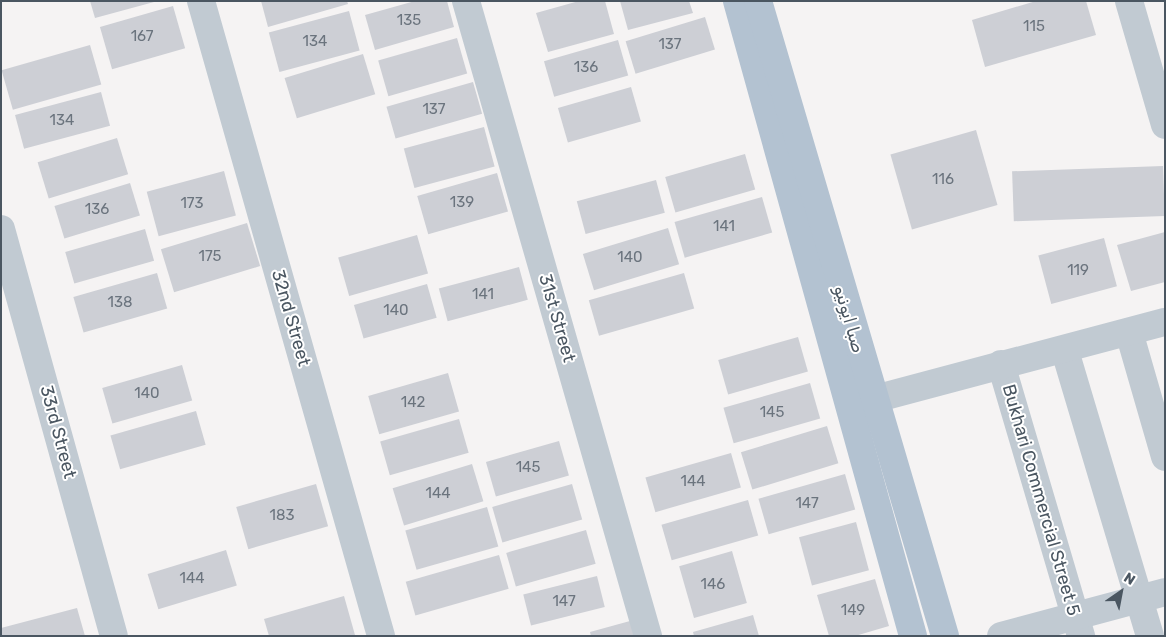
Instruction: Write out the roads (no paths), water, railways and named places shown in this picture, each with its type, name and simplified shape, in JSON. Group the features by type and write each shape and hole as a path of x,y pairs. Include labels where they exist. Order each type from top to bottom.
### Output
{"main road":[{"name":"صبا ایونیو","path":"737,1 861,402 945,636"},
{"name":"صبا ایونیو","path":"758,1 861,402 913,636"}],"street":[{"name":"32nd Street","path":"201,1 382,636"},
{"name":"31st Street","path":"466,1 648,636"},
{"path":"1129,1 1165,125"},
{"name":"33rd Street","path":"1,229 114,636"},
{"path":"861,402 1001,364 1065,351 1165,322"},
{"path":"1129,332 1165,457"},
{"path":"1065,351 1150,636"},
{"name":"Bukhari Commercial Street 5","path":"1001,364 1078,626"},
{"path":"1009,634 1078,626 1139,599 1165,592"}]}
